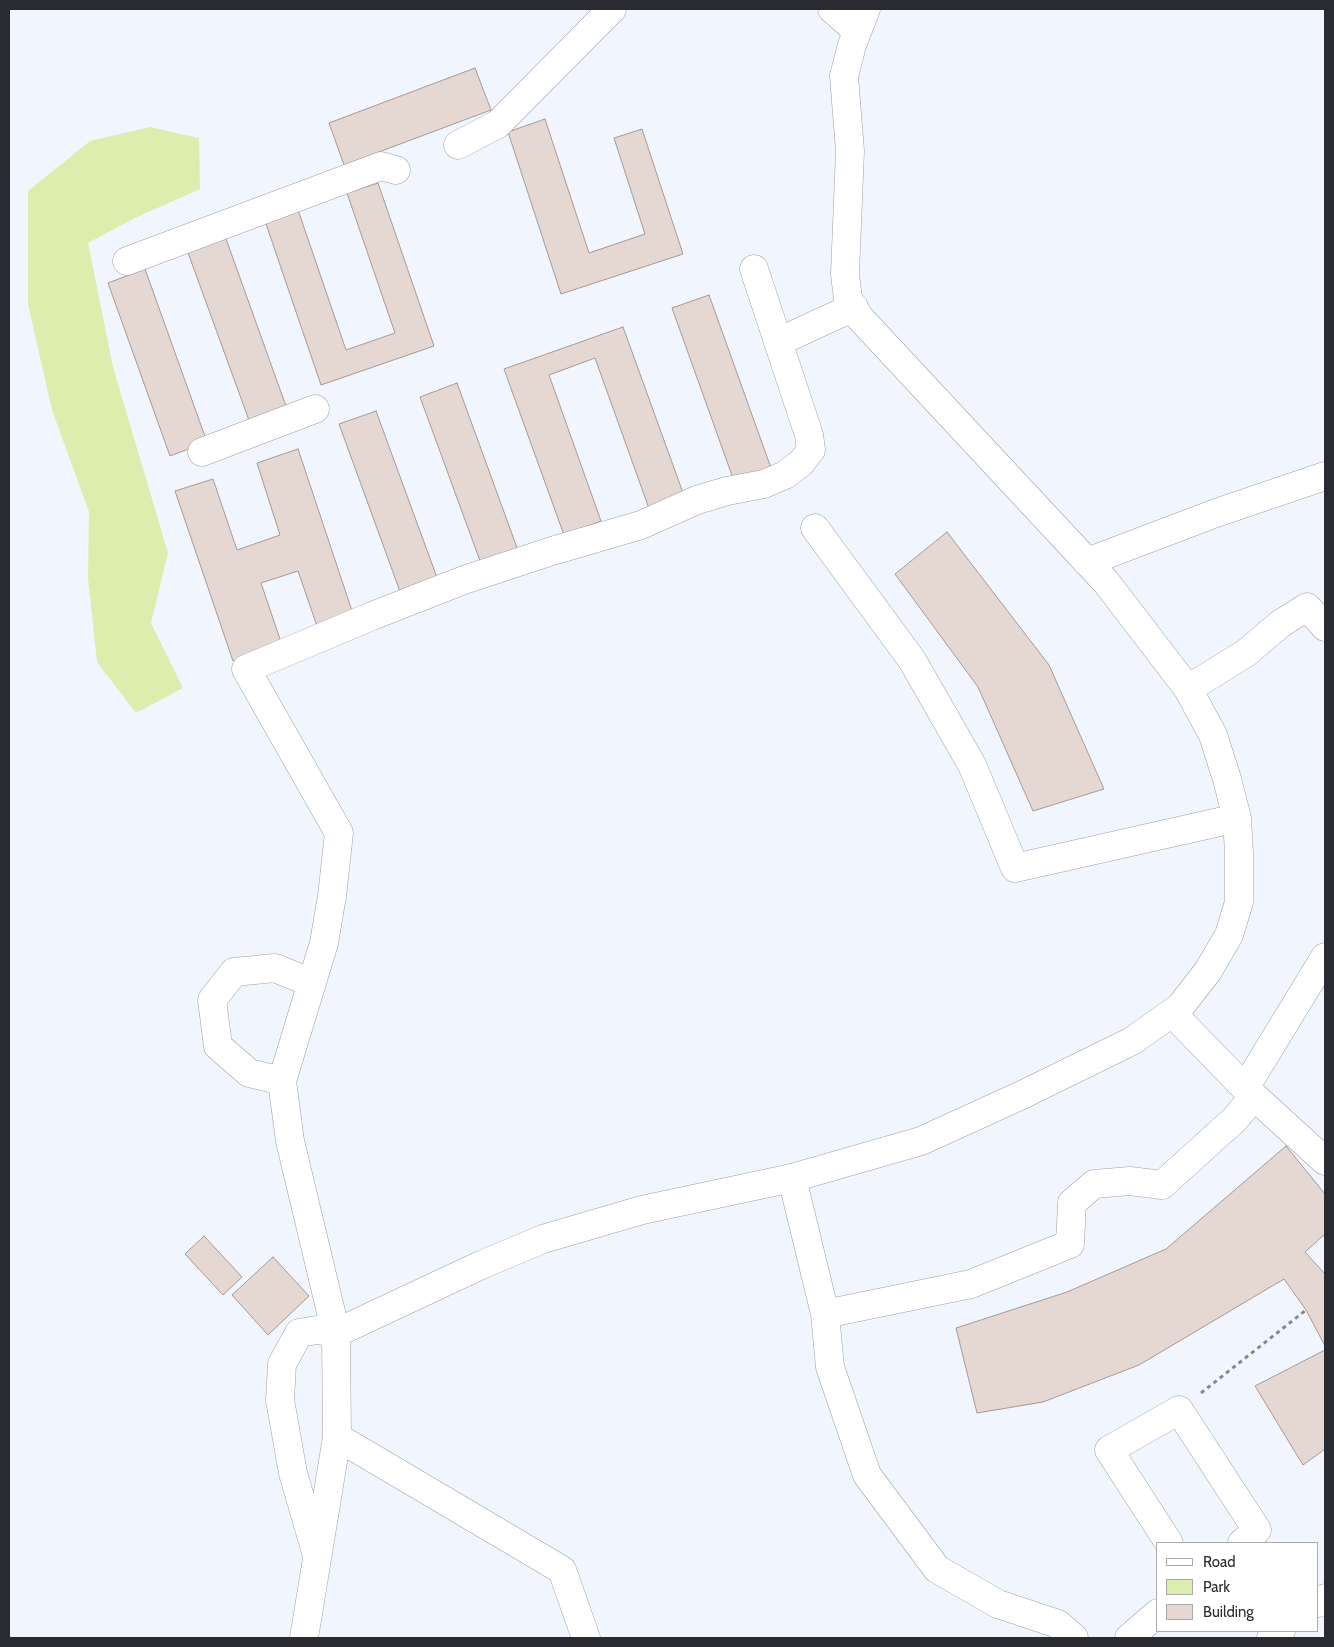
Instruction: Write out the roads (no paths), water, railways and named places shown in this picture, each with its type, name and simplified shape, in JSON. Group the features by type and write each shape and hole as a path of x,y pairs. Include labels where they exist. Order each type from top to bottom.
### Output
{"lane":[{"path":"458,145 498,124 612,9"},
{"path":"318,1558 293,1473 280,1400 282,1364 299,1333 317,1330 336,1333 481,1265 543,1239 642,1210 792,1178 921,1141 1024,1094 1132,1041 1180,1007 1208,971 1229,935 1239,902 1237,818 1213,735 1188,689 1106,582 860,318 848,299 845,274 850,151 844,76 861,20 832,9"},
{"path":"127,261 381,166 396,170"},
{"path":"304,1638 337,1437 336,1333 290,1141 282,1081 324,943 332,896 339,833 246,669 464,580 552,551 641,525 698,500 727,491 764,484 785,475 801,463 811,450 809,435 754,269"},
{"path":"778,342 854,307"},
{"path":"202,452 315,409"},
{"path":"1087,562 1154,536 1325,476"},
{"path":"815,528 912,660 972,765 1015,868 1237,818"},
{"path":"1188,689 1246,653 1280,624 1307,607 1325,627"},
{"path":"825,1314 971,1284 1070,1244 1072,1203 1094,1184 1130,1181 1162,1185 1235,1119 1325,958"},
{"path":"282,1081 249,1073 218,1046 212,1000 234,972 275,968 312,983"},
{"path":"1172,1013 1249,1092 1325,1161"},
{"path":"792,1178 825,1314 830,1367 867,1476 937,1569 998,1604 1058,1624 1074,1638"},
{"path":"1168,1542 1109,1450 1179,1410 1258,1530 1243,1542"},
{"path":"337,1437 562,1570 586,1638"},
{"path":"1129,1638 1156,1615"}]}
